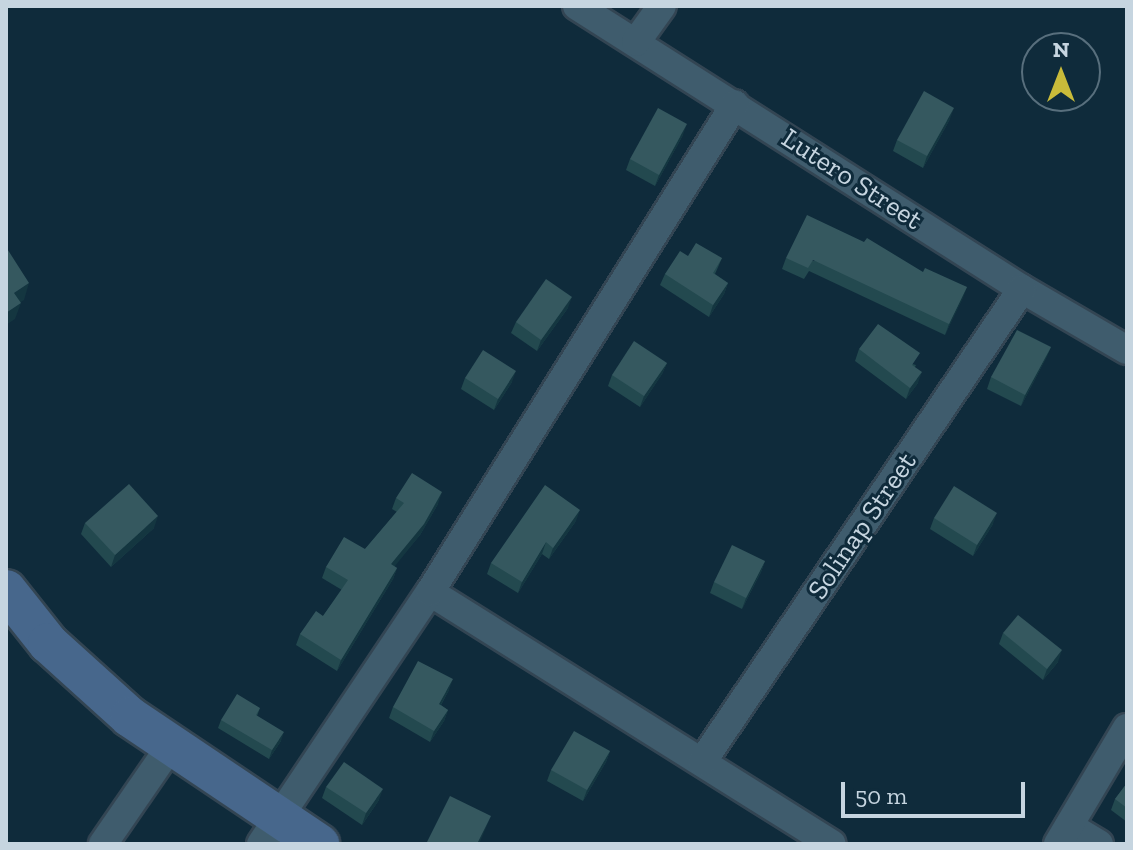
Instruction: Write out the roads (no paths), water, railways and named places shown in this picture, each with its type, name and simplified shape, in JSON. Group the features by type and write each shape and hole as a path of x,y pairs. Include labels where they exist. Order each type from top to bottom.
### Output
{"main road":[{"path":"6,590 48,643 130,717 270,831 319,844"}],"street":[{"name":"Lutero Street","path":"577,6 1022,289 1127,350"},
{"path":"636,42 662,6"},
{"path":"270,831 430,592 735,104"},
{"name":"Solinap Street","path":"702,762 1022,289"},
{"path":"430,592 832,844"},
{"path":"1099,844 1063,835 1127,728"},
{"path":"103,844 170,747"}]}
